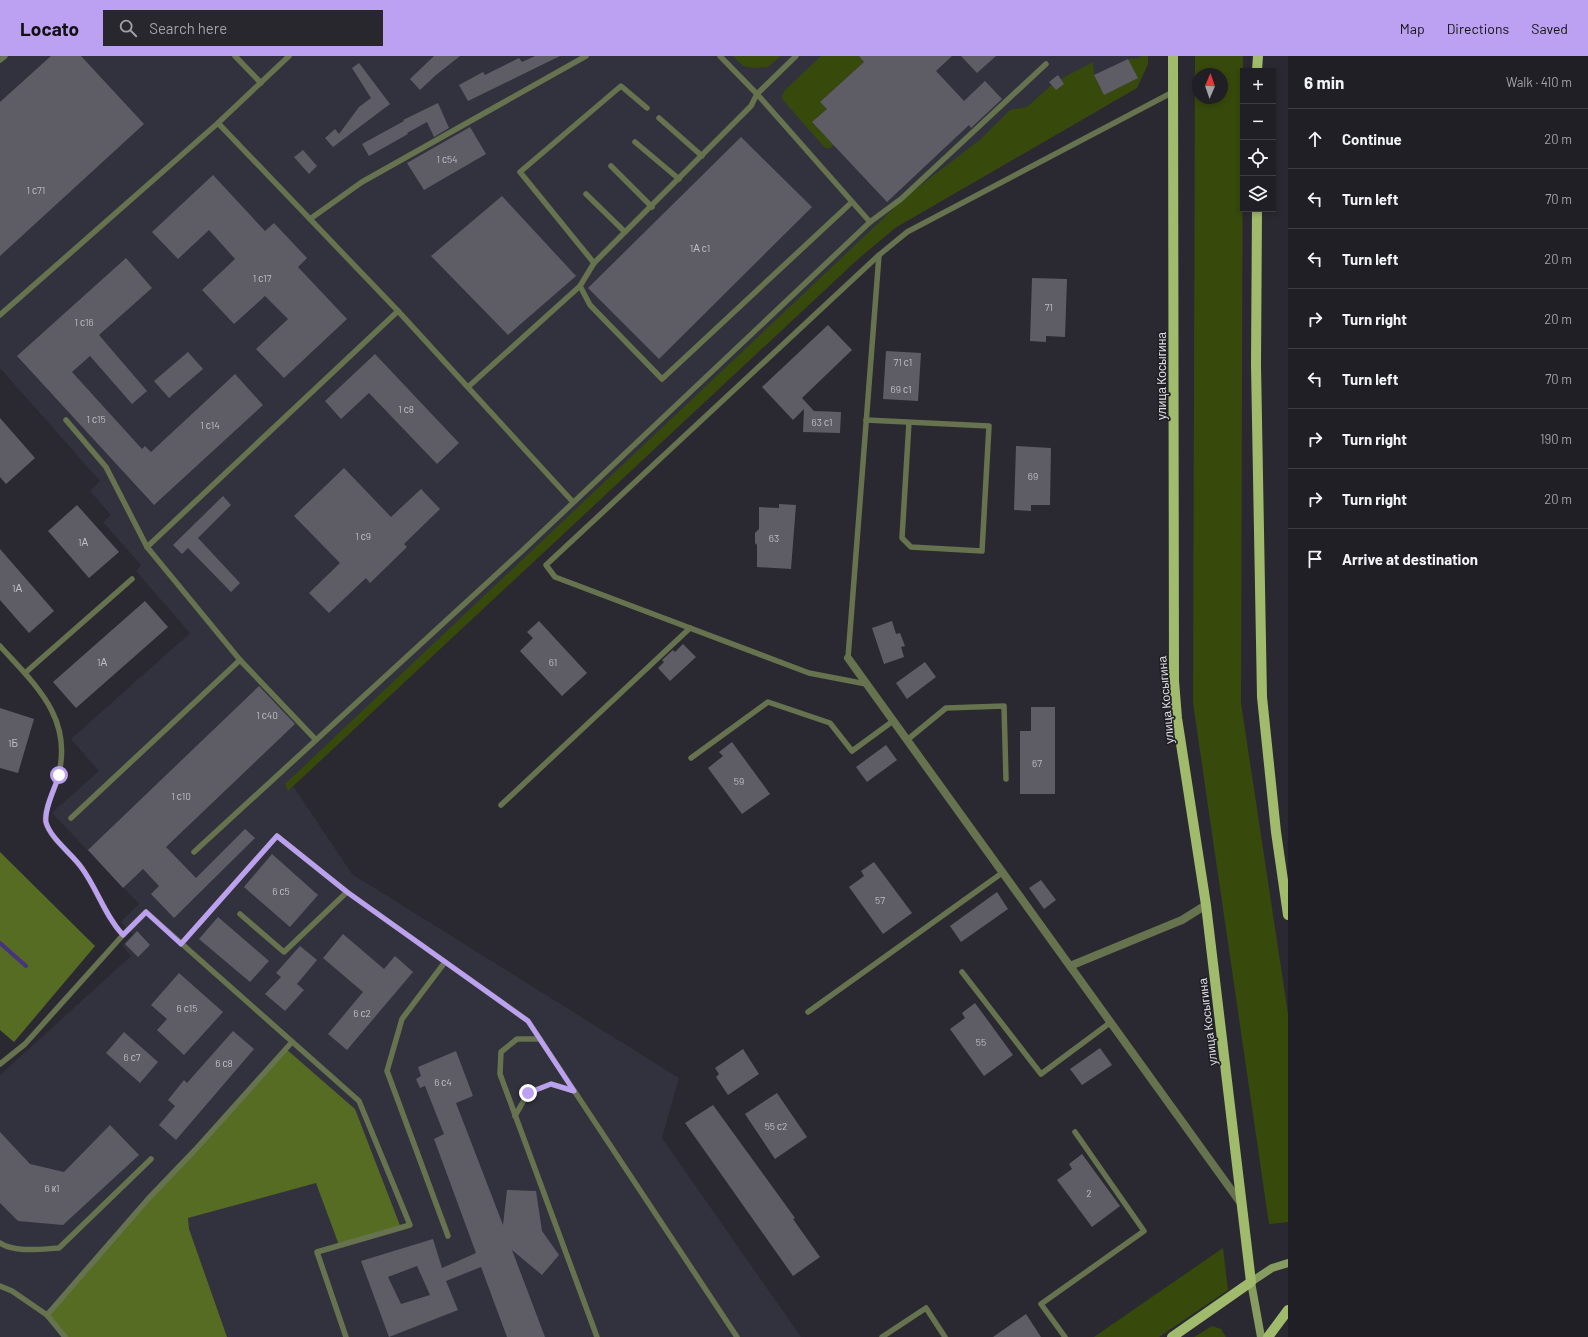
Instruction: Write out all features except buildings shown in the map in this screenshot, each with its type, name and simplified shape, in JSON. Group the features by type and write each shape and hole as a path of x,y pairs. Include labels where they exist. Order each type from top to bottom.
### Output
{"main road":[{"name":"улица Косыгина","path":"1173,56 1174,681 1177,718 1206,905 1240,1202 1251,1282 1262,1337"},
{"path":"1257,68 1258,56"},
{"path":"1257,212 1256,365 1262,697 1276,832 1288,915"},
{"path":"1172,1337 1272,1268 1288,1263"},
{"path":"1268,1337 1288,1310"}],"street":[{"path":"848,658 1240,1202"},
{"path":"1070,966 1182,920 1206,905"}],"lane":[{"path":"0,60 5,56"},
{"path":"235,56 261,83"},
{"path":"0,315 218,123 289,56"},
{"path":"310,219 362,182 586,56"},
{"path":"720,56 757,94 870,222"},
{"path":"468,387 580,286 594,262 652,207 752,106 757,94 796,56"},
{"path":"194,852 573,502 870,222 901,198 1046,64"},
{"path":"594,262 520,172 621,86 647,108"},
{"path":"866,684 809,673 555,577 546,565 879,255 907,232 1173,92"},
{"path":"659,118 702,156"},
{"path":"218,123 398,311 573,502"},
{"path":"635,142 679,179"},
{"path":"611,166 652,207"},
{"path":"586,194 626,232"},
{"path":"580,286 590,305 662,379 852,202"},
{"path":"848,658 879,255"},
{"path":"147,547 398,311"},
{"path":"66,420 106,467 147,547 240,660 316,740"},
{"path":"866,420 909,422 989,426 982,551 911,547 902,538 909,422"},
{"path":"24,673 132,579"},
{"path":"501,805 690,628"},
{"path":"0,646 50,706 55,715 61,737 61,763 55,789 46,812 46,824 52,834 81,867 95,889 115,927 123,935"},
{"path":"71,818 240,660"},
{"path":"691,758 768,702 830,723 852,750 893,721"},
{"path":"907,740 946,708 1004,706 1006,779"},
{"path":"181,944 277,836 347,892 528,1021 737,1337"},
{"path":"808,1012 1002,873"},
{"path":"240,914 284,952 347,892"},
{"path":"0,1064 25,1044 123,935 146,912 359,1101 410,1225 317,1252 346,1337"},
{"path":"445,962 402,1019 387,1071 448,1236"},
{"path":"962,972 1041,1074 1111,1022"},
{"path":"540,1039 517,1039 501,1052 500,1074 597,1337"},
{"path":"47,1315 148,1199 195,1150 292,1042"},
{"path":"515,1116 528,1093 551,1084 574,1091"},
{"path":"1064,1337 1041,1304 1144,1231 1075,1132"},
{"path":"0,1243 7,1247 35,1249 59,1248 151,1159"},
{"path":"0,1286 12,1291 47,1315 65,1337"},
{"path":"882,1337 926,1308 945,1337"}],"shaded area":[{"path":"0,56 1148,56 1148,64 1137,88 895,228 857,260 293,786 352,874 679,1078 662,1138 801,1337 0,1337 0,1075 131,956 122,945 133,934 121,922 139,904 52,813 99,771 71,739 190,633 136,571 141,565 103,522 111,515 90,491 100,481 0,368"}],"green space":[{"path":"733,56 781,56 768,67 754,68 743,66"},
{"path":"821,56 859,56 864,62 820,102 827,109 812,122 834,145 830,148 825,148 783,100 782,96 785,90"},
{"path":"1140,56 1148,56 1148,64 1137,88 895,228 857,260 288,791 285,784 908,195 981,139 1010,110 1027,107 1055,82 1093,62 1094,75 1104,95 1138,78 1128,59 1141,58"},
{"path":"1195,56 1243,56 1243,68 1240,68 1240,212 1243,212 1241,703 1288,1014 1288,1222 1269,1224 1193,703 1195,104 1228,104 1228,68 1195,68"},
{"path":"0,852 95,946 14,1042 0,1030"},
{"path":"286,1049 355,1109 401,1228 339,1245 316,1183 188,1218 189,1229 227,1337 65,1337 47,1315 148,1199"},
{"path":"1223,1248 1228,1290 1159,1337 1094,1337"},
{"path":"1212,1326 1221,1329 1226,1337 1194,1337"}],"waterway":[{"path":"0,943 26,966"}],"route":[{"path":"59,775 46,812 46,824 52,834 81,867 95,889 115,927 123,935 146,912 181,944 277,836 347,892 528,1021 574,1091 551,1084 528,1093"}]}
